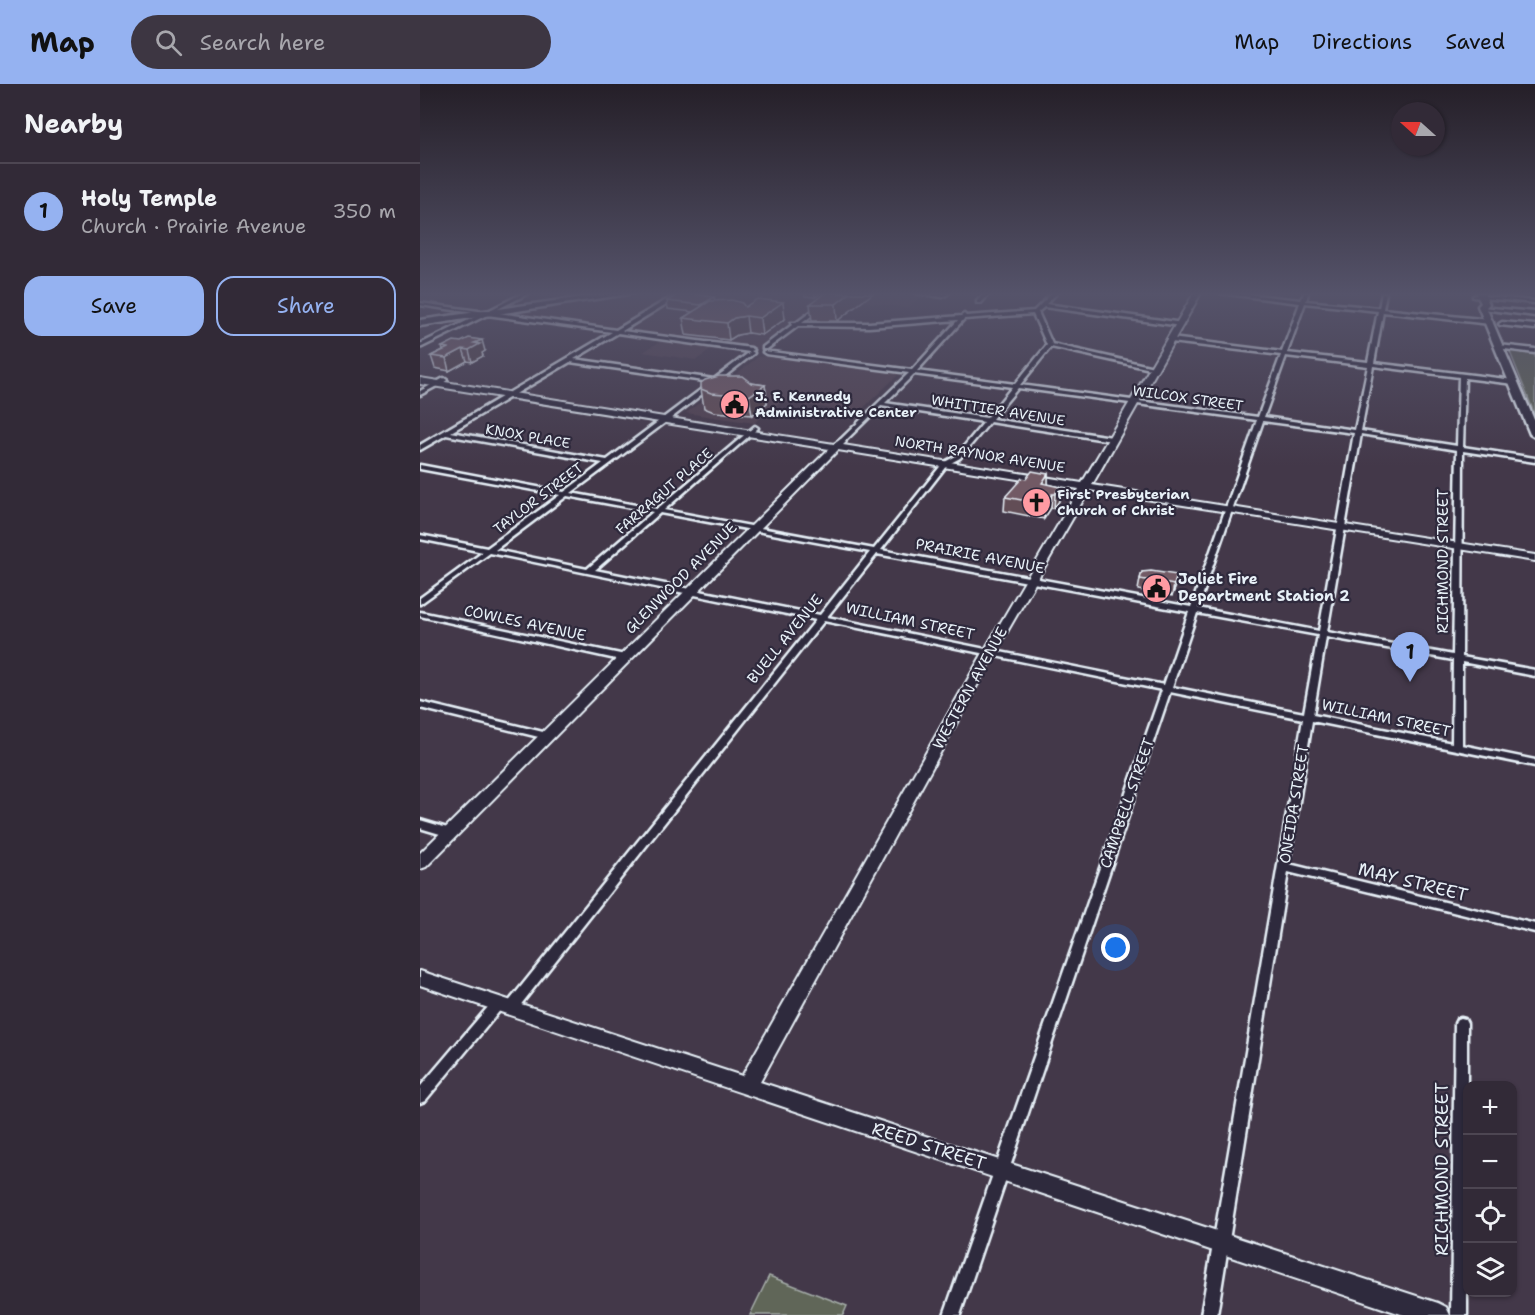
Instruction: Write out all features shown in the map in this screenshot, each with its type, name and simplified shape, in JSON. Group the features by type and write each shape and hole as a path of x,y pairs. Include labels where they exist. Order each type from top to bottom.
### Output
{"main road":[{"path":"1500,350 1535,434"}],"street":[{"path":"420,448 585,350"},
{"name":"WILCOX STREET","path":"751,351 758,350"},
{"name":"TAYLOR STREET","path":"669,417 680,412 762,350"},
{"name":"WILCOX STREET","path":"766,350 1358,432 1535,460"},
{"name":"GLENWOOD AVENUE","path":"420,863 933,350"},
{"name":"BUELL AVENUE","path":"420,1097 504,1006 824,617 948,462 958,457 1046,350"},
{"path":"1075,350 1155,368"},
{"name":"WESTERN AVENUE","path":"747,1086 990,651 1165,350"},
{"path":"1256,350 1514,382"},
{"name":"CAMPBELL STREET","path":"952,1315 1229,507 1286,350"},
{"name":"ONEIDA STREET","path":"1209,1315 1340,524 1374,350"},
{"name":"TAYLOR STREET","path":"420,602 669,417 751,351"},
{"path":"569,360 716,381"},
{"name":"RICHMOND STREET","path":"1457,747 1462,376"},
{"name":"NORTH RAYNOR AVENUE","path":"420,379 1340,524 1535,558"},
{"path":"420,393 441,382"},
{"name":"WHITTIER AVENUE","path":"880,404 1112,439"},
{"name":"FARRAGUT PLACE","path":"588,572 753,431"},
{"name":"KNOX PLACE","path":"445,434 608,462"},
{"name":"PRAIRIE AVENUE","path":"420,467 1535,673"},
{"name":"WILLIAM STREET","path":"420,537 588,572 693,590 1535,763"},
{"name":"NORTH RAYNOR AVENUE","path":"1458,543 1535,552"},
{"name":"COWLES AVENUE","path":"420,614 625,658"},
{"path":"420,705 547,736"},
{"path":"420,824 450,833"},
{"name":"MAY STREET","path":"1284,867 1535,928"},
{"name":"REED STREET","path":"420,978 1438,1315"},
{"name":"RICHMOND STREET","path":"1459,1315 1461,1023"}],"shaded area":[{"path":"646,350 711,350 696,360 643,352"},
{"path":"768,356 899,374 858,413 785,402 775,405 754,423 686,413 758,357"}],"green space":[{"path":"1510,352 1535,354 1535,415"},
{"path":"769,1276 847,1306 843,1315 750,1315"}],"building":[{"path":"443,350 460,350 446,358 431,356"},
{"path":"719,376 742,376 751,383 765,385 749,396 711,393 701,389 701,383 705,380"},
{"path":"1032,471 1048,474 1042,483 1060,487 1055,494 1052,494 1044,504 1005,497 1022,478 1026,479"},
{"path":"1142,572 1177,575 1174,585 1140,579"}],"place":[{"name":"J. F. Kennedy Administrative Center","path":"734,404"},
{"name":"First Presbyterian Church of Christ","path":"1036,502"},
{"name":"Joliet Fire Department Station 2","path":"1157,588"},
{"name":"Holy Temple","path":"1410,682"}]}
